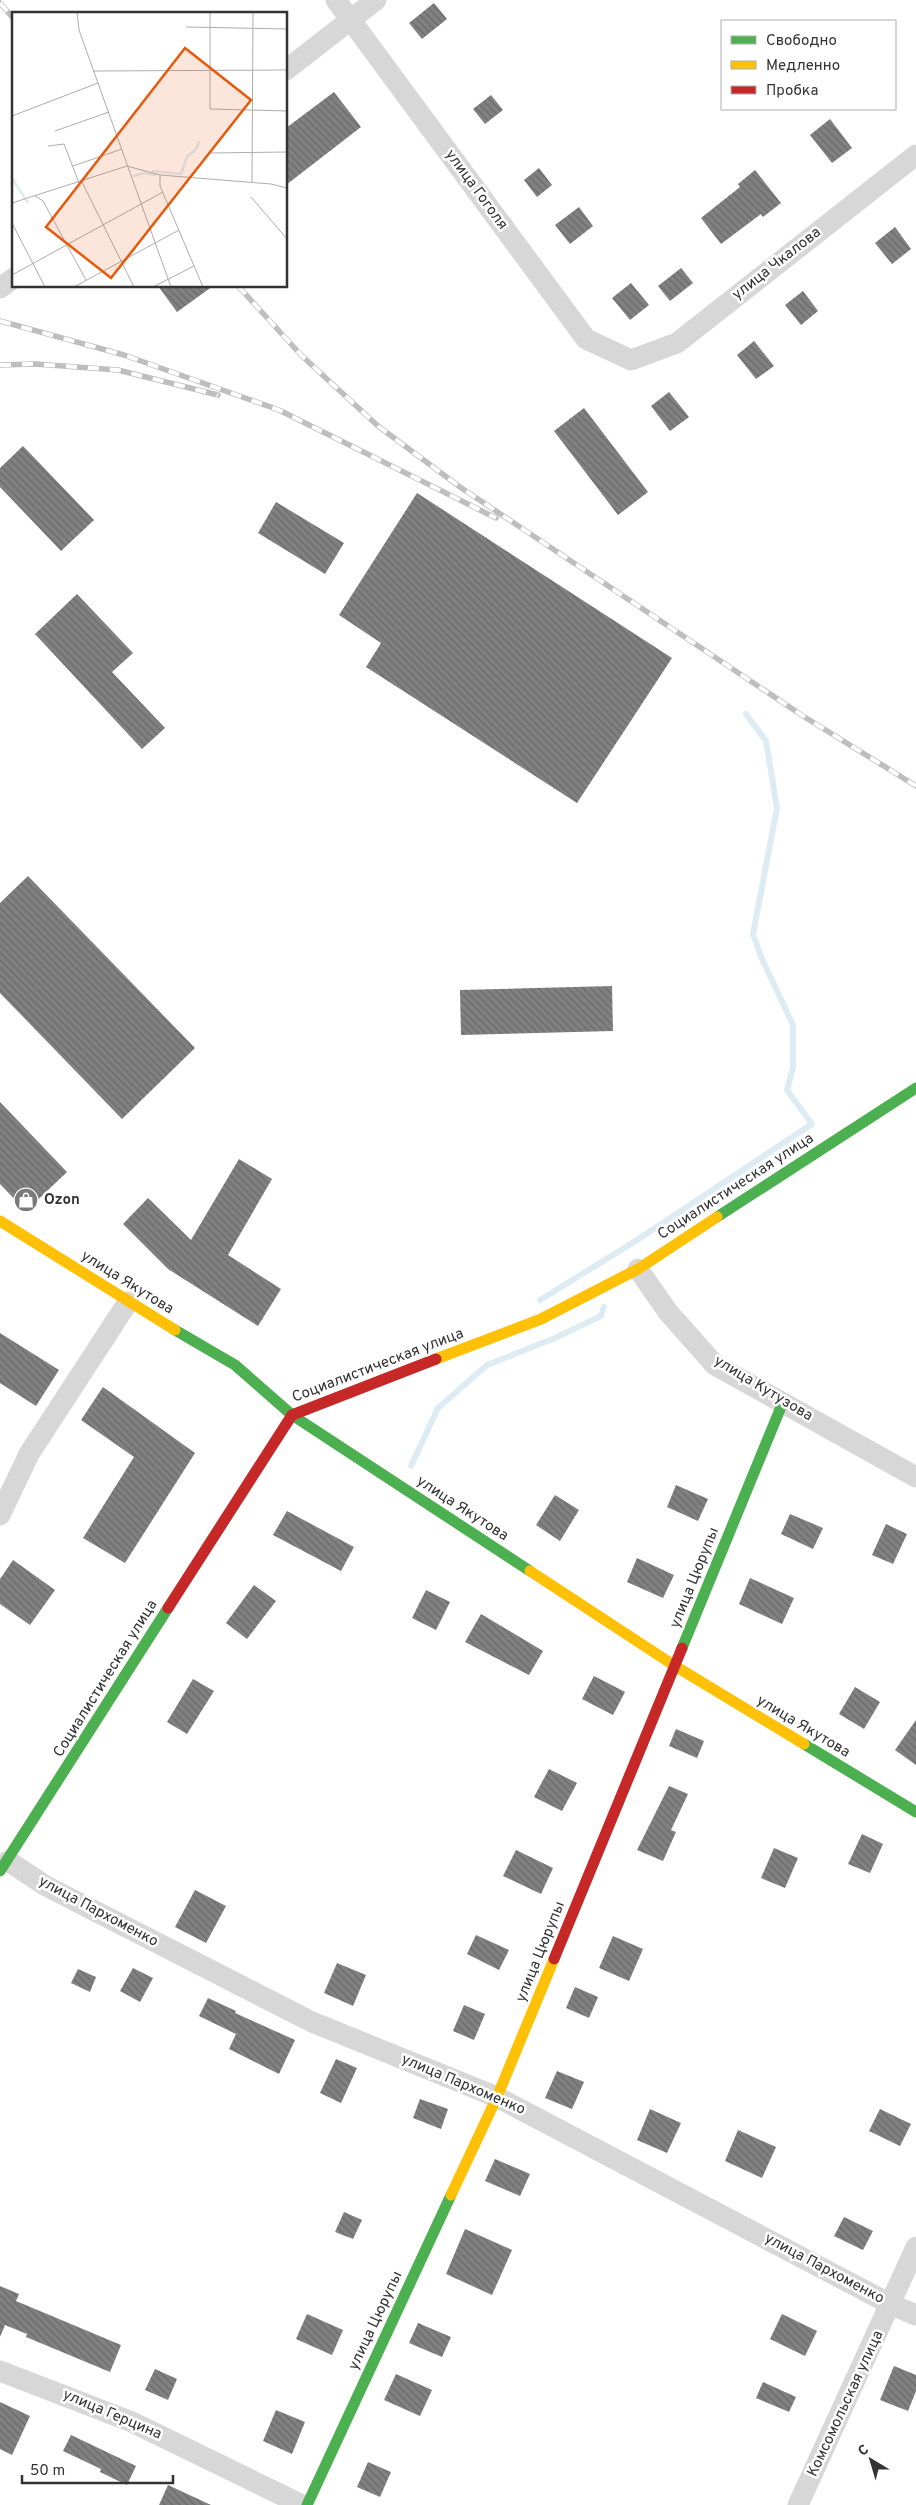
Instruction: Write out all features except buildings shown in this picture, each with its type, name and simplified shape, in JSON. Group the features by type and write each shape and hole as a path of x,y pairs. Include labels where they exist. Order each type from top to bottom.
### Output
{"street":[{"name":"улица Гоголя","path":"336,0 586,339 631,360"},
{"path":"288,68 376,0"},
{"name":"улица Чкалова","path":"631,360 677,343 916,155"},
{"path":"0,288 12,279"},
{"name":"Социалистическая улица","path":"4,1866 292,1415 541,1319 638,1269 916,1088"},
{"name":"улица Якутова","path":"0,1221 128,1302 235,1365 292,1415 675,1666 916,1812"},
{"name":"улица Кутузова","path":"638,1269 668,1312 715,1365 916,1477"},
{"path":"0,1515 29,1454 128,1302"},
{"name":"улица Цюрупы","path":"307,2505 497,2097 783,1402"},
{"name":"улица Пархоменко","path":"4,1866 312,2022 497,2097 892,2305 916,2315"},
{"name":"Комсомольская улица","path":"798,2505 892,2305 916,2247"},
{"name":"улица Герцина","path":"0,2371 132,2422 302,2505"}],"waterway":[{"path":"540,1300 634,1242 812,1124 787,1090 793,1068 793,1025 762,959 753,934 777,808 766,741 746,714"},
{"path":"411,1466 438,1408 487,1365 555,1338 601,1316 604,1307"}],"railway":[{"path":"0,3 12,17"},
{"path":"240,288 302,356 378,426 460,487 803,716 916,786"},
{"path":"0,321 124,355 279,410 496,518"},
{"path":"0,365 35,364 118,370 218,395"}],"traffic: fast":[{"path":"717,1217 916,1088"},
{"path":"175,1330 235,1365 292,1415 530,1571"},
{"path":"682,1648 783,1402"},
{"path":"0,1871 168,1608"},
{"path":"804,1744 916,1812"},
{"path":"307,2505 451,2195"}],"traffic: slow":[{"path":"436,1359 541,1319 638,1269 717,1217"},
{"path":"0,1221 175,1330"},
{"path":"530,1571 675,1666 804,1744"},
{"path":"451,2195 497,2097 554,1959"}],"traffic: jam":[{"path":"168,1608 292,1415 436,1359"},
{"path":"554,1959 682,1648"}],"place":[{"name":"Ozon","path":"26,1200"}]}
